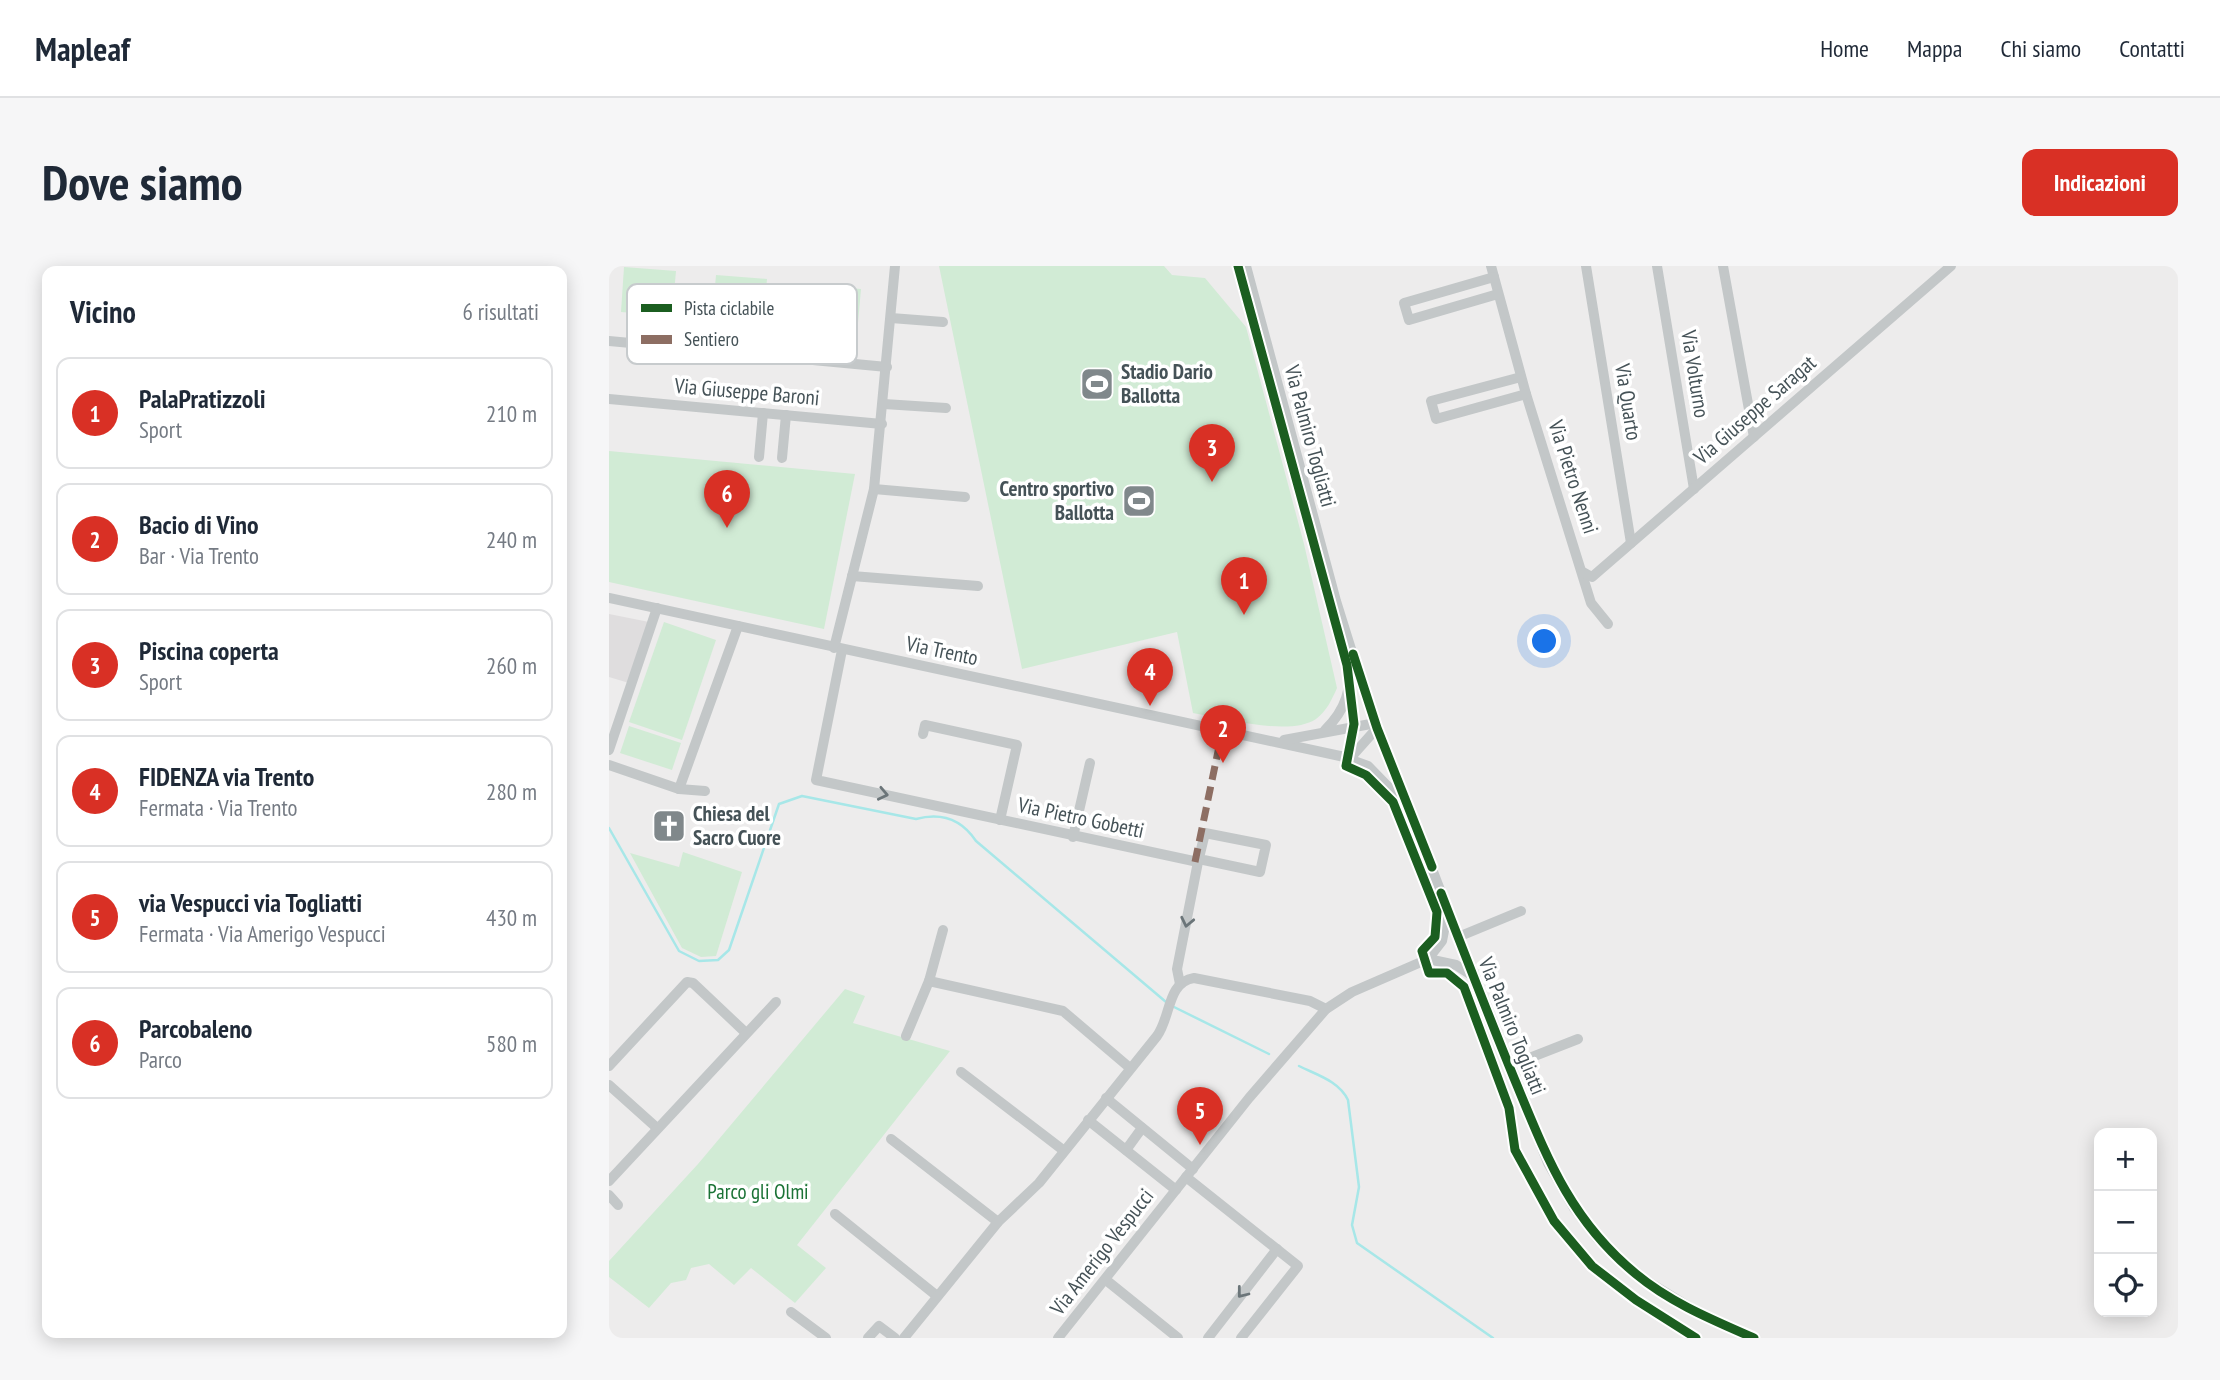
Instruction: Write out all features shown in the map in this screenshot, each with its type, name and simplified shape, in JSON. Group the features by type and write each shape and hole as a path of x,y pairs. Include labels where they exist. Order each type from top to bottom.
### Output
{"street":[{"name":"Via Pietro Gobetti","path":"895,266 874,489 852,576 816,779 1073,837 1260,872 1265,845 1205,833 1199,860"},
{"name":"Via Palmiro Togliatti","path":"1246,266 1350,643 1376,725 1473,976 1558,1181 1597,1238 1637,1275 1666,1295 1753,1338"},
{"name":"Via Quarto","path":"1585,266 1631,543"},
{"name":"Via Volturno","path":"1657,266 1694,488"},
{"path":"1723,266 1754,437"},
{"name":"Via Giuseppe Saragat","path":"1583,572 1593,577 1951,266"},
{"name":"Via Pietro Nenni","path":"1498,294 1409,320 1404,303 1492,272 1526,394 1591,603 1608,624"},
{"path":"891,318 943,322"},
{"name":"Via Giuseppe Baroni","path":"609,341 627,343"},
{"name":"Via Giuseppe Baroni","path":"855,364 887,367"},
{"path":"1521,377 1431,401 1436,419 1526,394"},
{"name":"Via Giuseppe Baroni","path":"609,398 882,424"},
{"path":"884,404 946,408"},
{"path":"759,457 763,413"},
{"path":"782,458 786,415"},
{"path":"874,489 965,497"},
{"path":"852,576 978,586"},
{"name":"Via Trento","path":"609,598 1341,756 1368,766 1394,790 1413,815"},
{"path":"609,750 657,608"},
{"path":"679,789 732,636 739,626"},
{"path":"1321,733 1336,720 1350,688 1350,643"},
{"path":"923,734 925,725 1017,745 1000,820"},
{"path":"1341,756 1353,755 1376,725"},
{"name":"Via Trento","path":"1267,741 1298,739 1376,725"},
{"path":"1073,837 1090,762"},
{"path":"609,765 679,789 705,791"},
{"path":"1180,984 1177,969 1199,860"},
{"path":"1429,960 1445,934 1447,909"},
{"path":"1437,949 1460,942 1521,911"},
{"path":"907,1036 929,981 943,930"},
{"path":"1444,961 1460,942"},
{"name":"Via Amerigo Vespucci","path":"1058,1338 1189,1173 1325,1009 1352,992 1429,960 1444,961 1473,976"},
{"path":"904,1338 998,1222 1039,1183 1164,1027 1172,999 1180,984 1194,978 1310,1001 1325,1009"},
{"path":"929,981 1063,1012 1130,1068"},
{"path":"609,1066 687,982 693,983 746,1033"},
{"path":"609,1181 776,1002"},
{"path":"1509,1066 1578,1039"},
{"path":"961,1072 1063,1150"},
{"path":"609,1085 657,1128"},
{"path":"1106,1098 1298,1266 1241,1338"},
{"name":"Via Amerigo Vespucci","path":"1088,1120 1176,1190"},
{"path":"1126,1150 1142,1128"},
{"path":"891,1139 998,1222"},
{"path":"609,1195 618,1205"},
{"path":"835,1214 937,1296"},
{"path":"1208,1338 1277,1249"},
{"path":"1106,1280 1178,1338"},
{"path":"791,1311 826,1338"},
{"path":"868,1338 879,1326 895,1338"}],"shaded area":[{"path":"609,614 649,622 629,683 609,677"}],"green space":[{"name":"Centro sportivo Ballotta","path":"939,266 1164,266 1172,275 1205,278 1246,327 1304,544 1337,688 1320,716 1304,724 1273,726 1193,713 1177,632 1022,669"},
{"path":"624,267 676,271 675,284 627,284 627,312 621,312"},
{"path":"716,275 767,279 767,284 715,284"},
{"path":"857,289 861,289 857,334"},
{"path":"609,451 855,474 824,629 609,582"},
{"path":"664,622 716,640 682,740 629,722"},
{"path":"629,726 681,743 672,770 620,753"},
{"path":"683,852 742,872 716,956 701,957 682,948 630,853 679,867"},
{"name":"Parco gli Olmi","path":"845,989 865,996 853,1023 950,1051 797,1245 826,1268 795,1303 751,1268 734,1285 709,1264 691,1268 686,1280 671,1283 649,1308 609,1277 609,1261 698,1164"}],"waterway":[{"path":"609,828 679,951 699,961 718,960 729,950 779,804 802,796 916,819 943,817 958,823 1166,1002"},
{"path":"1172,1006 1269,1054"},
{"path":"1299,1066 1333,1083 1348,1100 1359,1187 1352,1225 1357,1243 1493,1338"}],"marked path":[{"path":"1195,862 1221,737"}],"cycle path":[{"path":"1238,266 1347,665 1354,724 1346,766 1366,775 1393,802 1437,912 1435,937 1422,951 1429,973 1447,973 1464,987 1509,1108 1515,1150 1554,1221 1592,1266 1636,1300 1696,1338"},
{"path":"1353,654 1377,728 1432,867"},
{"path":"1441,893 1537,1133 1576,1208 1613,1253 1649,1284 1693,1310 1754,1338"}],"place":[{"name":"Stadio Dario Ballotta","path":"1097,384"},
{"name":"Piscina coperta","path":"1212,482"},
{"name":"Centro sportivo Ballotta","path":"1139,501"},
{"name":"Parcobaleno","path":"727,528"},
{"name":"PalaPratizzoli","path":"1244,615"},
{"name":"FIDENZA via Trento","path":"1150,706"},
{"name":"Bacio di Vino","path":"1223,763"},
{"name":"Chiesa del Sacro Cuore","path":"669,826"},
{"name":"via Vespucci via Togliatti","path":"1200,1145"}]}
